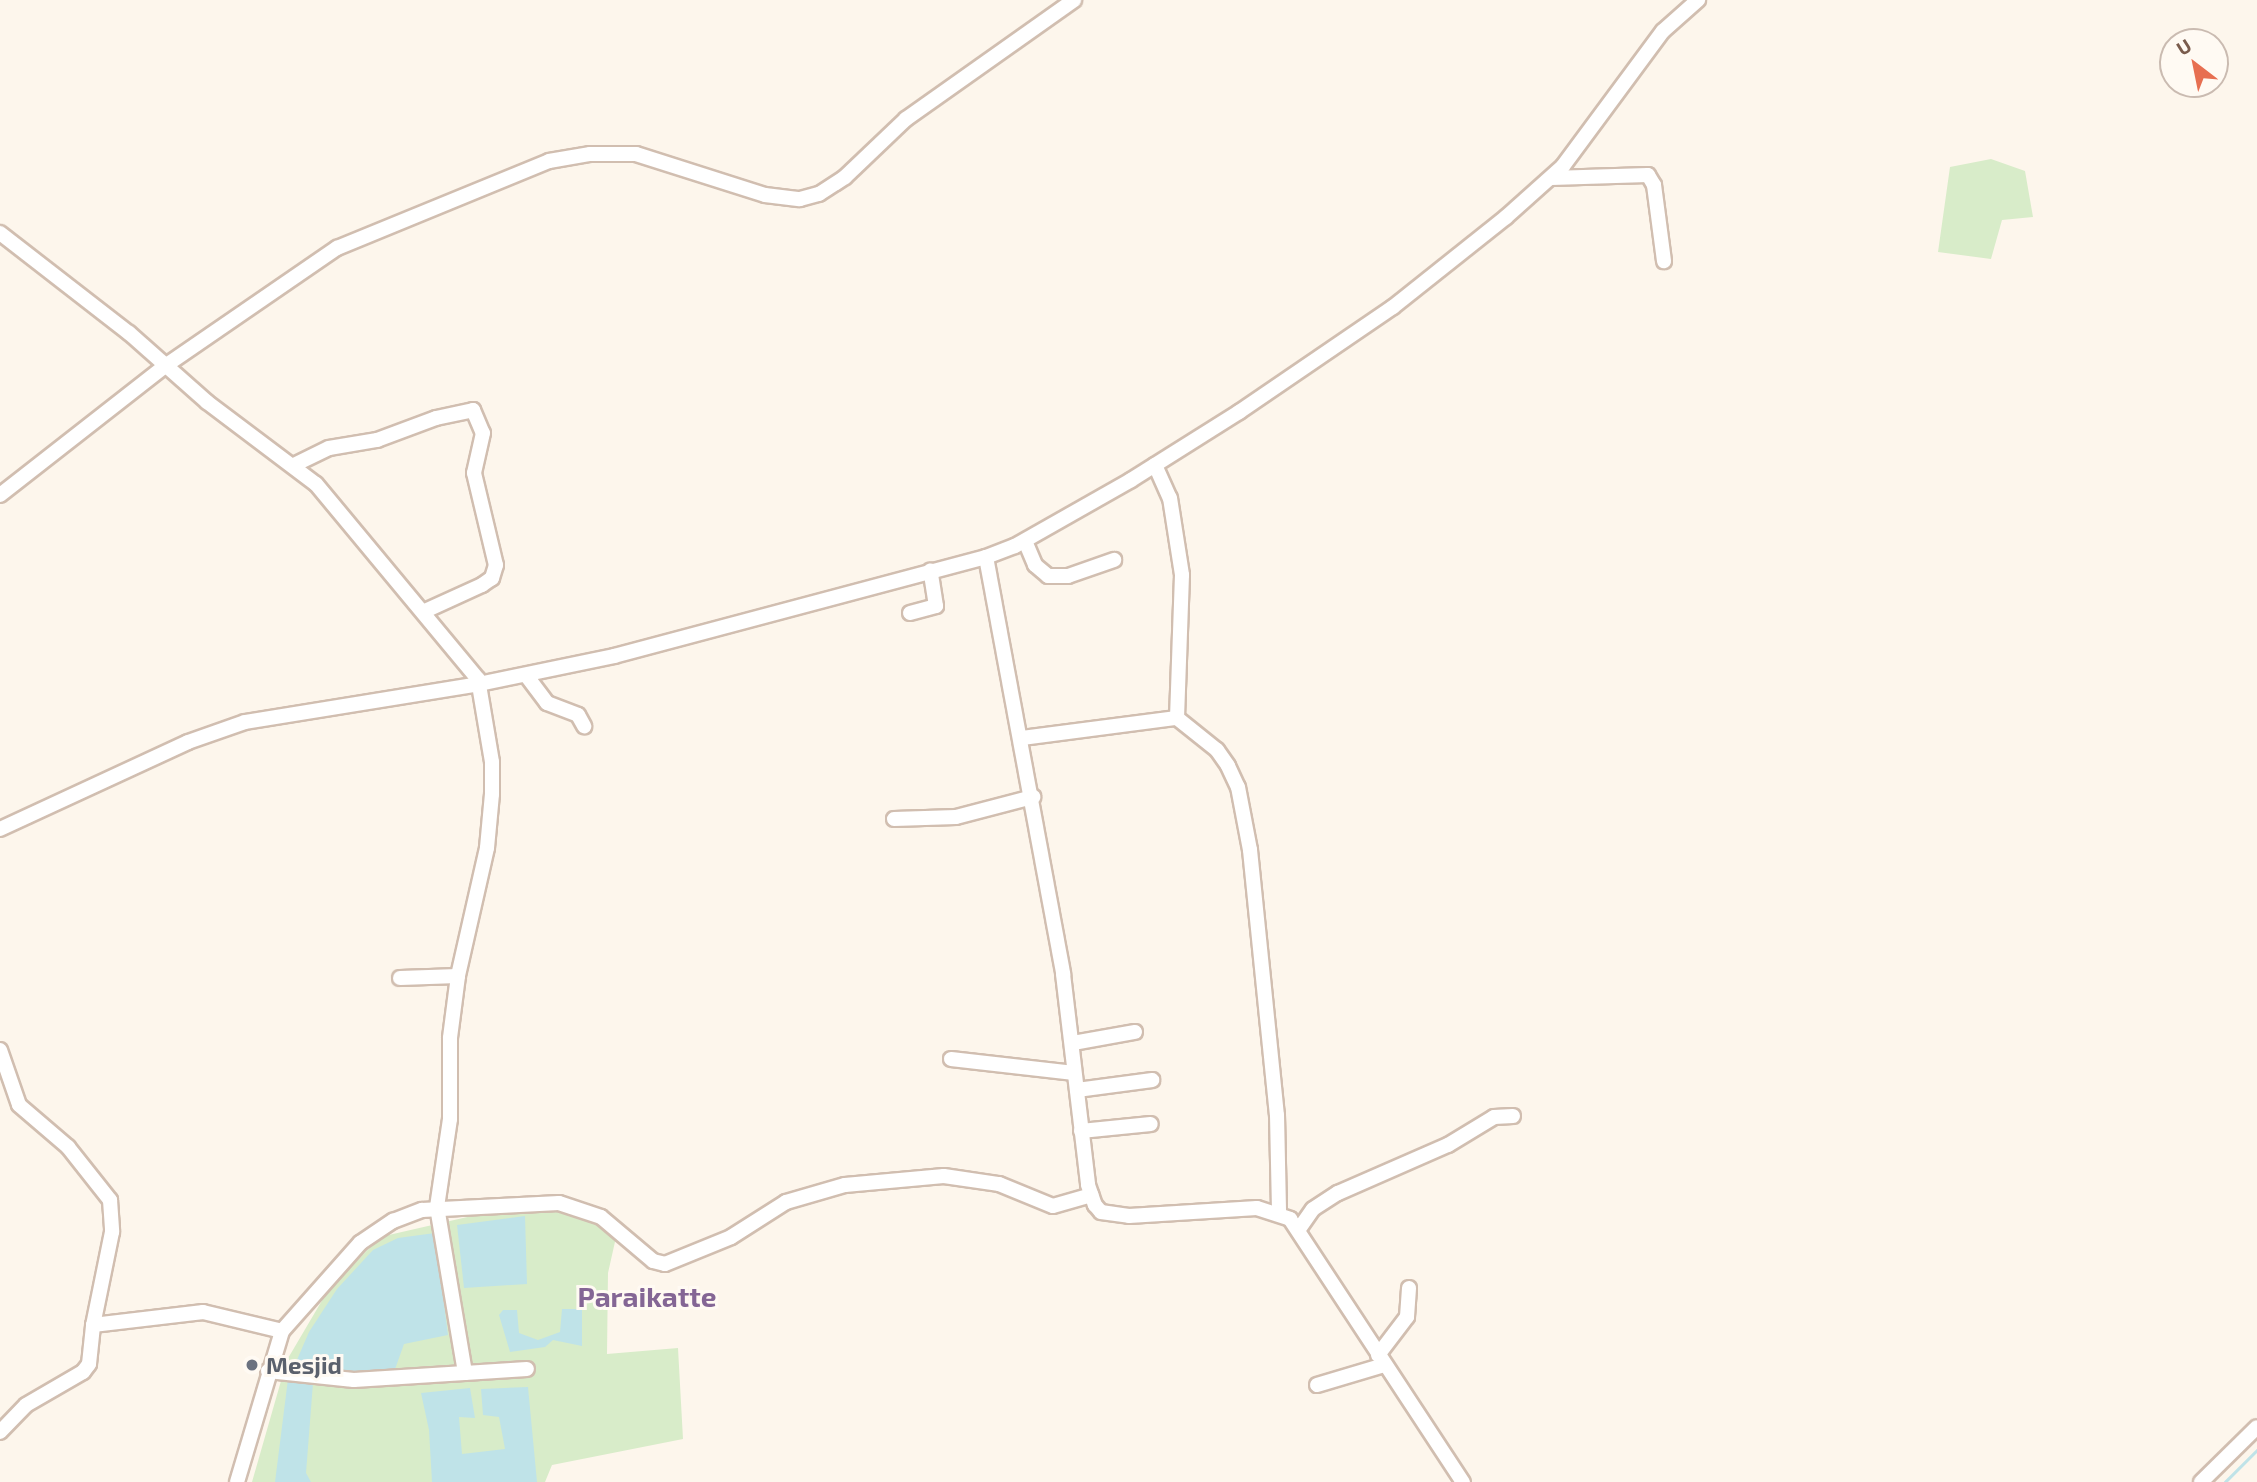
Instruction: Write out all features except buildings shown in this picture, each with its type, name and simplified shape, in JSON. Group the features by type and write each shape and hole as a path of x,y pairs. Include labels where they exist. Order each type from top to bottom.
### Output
{"street":[{"path":"0,495 164,366 337,248 566,156 636,153 765,195 800,199 819,194 845,177 906,119 1074,0"},
{"path":"0,829 215,730 271,715 527,675 673,642 930,570 986,558 1025,541 1155,465 1393,307 1551,178 1620,95 1664,31 1698,0"},
{"path":"1551,178 1648,175 1654,185 1664,261"},
{"path":"0,233 129,333 164,366 294,465 338,507 425,611 480,684 492,794 487,848 458,976 450,1038 450,1119 437,1207 465,1373"},
{"path":"294,465 329,448 377,440 436,418 472,410 483,433 474,473 496,565 492,578 482,585 425,611"},
{"path":"1155,465 1170,498 1182,575 1177,718"},
{"path":"1025,541 1035,565 1048,576 1068,576 1114,560"},
{"path":"986,558 1033,797 1073,1043 1074,1073 1091,1195 1101,1212 1111,1215 1257,1208 1279,1212 1299,1229 1462,1482"},
{"path":"910,614 936,606 930,570"},
{"path":"527,675 547,703 578,715 584,726"},
{"path":"1022,738 1177,718 1217,750 1238,787 1245,817 1277,1115 1279,1212"},
{"path":"894,819 956,817 1033,797"},
{"path":"400,978 458,976"},
{"path":"1073,1043 1135,1032"},
{"path":"0,1050 19,1105 68,1147 110,1200 112,1232 93,1325 89,1364 83,1372 26,1405 0,1433"},
{"path":"951,1059 1074,1073"},
{"path":"1077,1090 1152,1080"},
{"path":"1299,1229 1312,1209 1338,1193 1448,1145 1494,1117 1513,1116"},
{"path":"1081,1131 1151,1124"},
{"path":"237,1482 282,1331 360,1242 393,1221 437,1207 559,1203 601,1217 653,1261 665,1264 730,1237 786,1202 845,1185 944,1176 999,1184 1053,1206 1091,1195"},
{"path":"1317,1385 1381,1360 1407,1317 1409,1288"},
{"path":"93,1325 203,1312 282,1331"},
{"path":"268,1371 354,1380 527,1369"},
{"path":"2201,1482 2257,1427"}],"green space":[{"path":"1991,159 2025,171 2033,217 2002,220 1991,259 1938,252 1950,167"},
{"path":"575,1205 619,1224 608,1273 607,1354 678,1348 683,1439 552,1465 545,1482 252,1482 287,1360 327,1292 380,1237 476,1215"}],"water":[{"path":"525,1216 527,1284 464,1288 457,1225"},
{"path":"435,1233 448,1335 404,1344 394,1372 377,1377 293,1369 309,1332 337,1289 373,1250 398,1238"},
{"path":"562,1309 582,1309 582,1346 553,1340 545,1347 510,1352 499,1315 503,1310 517,1310 519,1333 538,1340 560,1332"},
{"path":"288,1379 313,1383 306,1473 311,1482 275,1482"},
{"path":"528,1387 537,1482 432,1482 429,1430 421,1393 470,1388 475,1418 459,1417 462,1454 505,1449 499,1417 483,1415 481,1389"}],"waterway":[{"path":"2225,1482 2257,1450"}],"place":[{"name":"Mesjid","path":"252,1365"}],"district":[{"name":"Paraikatte","path":"647,1296"}]}
